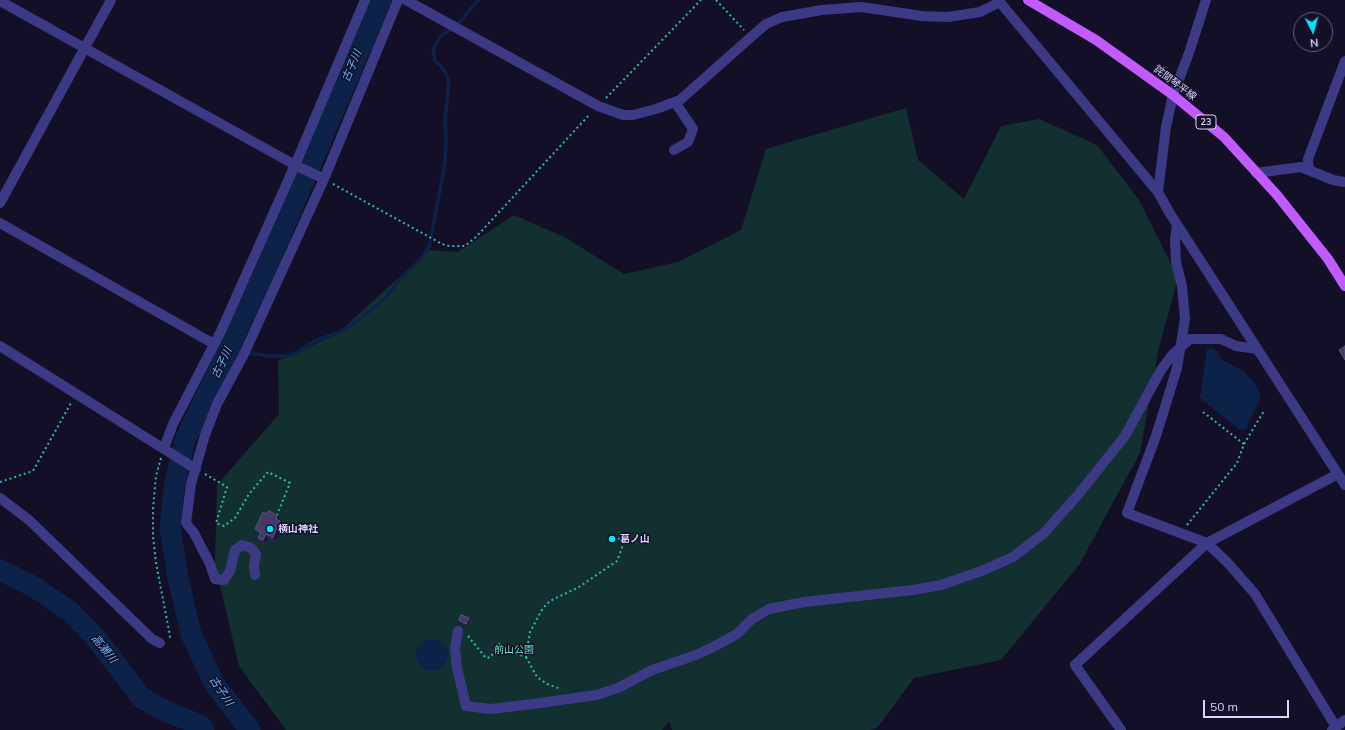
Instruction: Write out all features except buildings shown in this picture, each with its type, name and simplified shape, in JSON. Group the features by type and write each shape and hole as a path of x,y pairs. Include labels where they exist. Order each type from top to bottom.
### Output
{"main road":[{"name":"詫間琴平線","path":"1028,0 1096,40 1173,95 1224,137 1277,195 1328,259 1345,286"}],"street":[{"path":"0,203 111,0"},
{"path":"166,449 173,424 214,344 295,165 365,0"},
{"path":"255,575 254,567 256,554 251,548 242,545 235,550 230,571 224,580 215,579 210,564 194,533 186,524 191,484 205,435 217,404 245,352 324,179 398,0"},
{"path":"406,0 598,106 623,115 656,110 680,100 766,24 782,17 822,10 861,7 922,16 948,17 980,12 999,1 1158,192 1345,485"},
{"path":"1158,192 1166,127 1173,95 1206,0"},
{"path":"0,2 295,165 324,179"},
{"path":"1309,170 1308,159 1345,61"},
{"path":"674,150 688,142 693,129 675,102"},
{"path":"1256,173 1301,167 1333,180 1345,182"},
{"path":"0,223 214,344"},
{"path":"1178,225 1175,240 1176,262 1182,286 1185,319 1177,368 1156,436 1127,513 1207,543 1227,562 1255,594 1334,729 1345,720"},
{"path":"458,631 455,648 457,668 466,706 490,709 596,695 618,688 652,670 696,656 736,634 752,619 769,609 804,602 913,590 940,585 984,570 1013,556 1044,533 1077,496 1125,436 1161,370 1172,356 1190,339 1222,339 1236,346 1257,349"},
{"path":"0,346 196,469"},
{"path":"1121,730 1075,665 1207,543 1338,474"},
{"path":"0,498 29,520 152,639 160,643"}],"path":[{"path":"324,179 442,244 449,246 465,246 476,237 598,106 701,0"},
{"path":"716,0 751,37"},
{"path":"0,482 33,471 76,393"},
{"path":"1181,533 1237,463 1244,444 1264,411"},
{"path":"1203,412 1244,444"},
{"path":"160,643 167,643 170,636 156,563 153,536 153,509 156,476 166,449"},
{"path":"196,469 227,487 216,523 224,526 235,518 249,494 268,472 290,483 277,515"},
{"path":"562,690 547,684 537,677 526,657 530,632 544,608 550,601 579,587 617,561 623,545 618,537"},
{"path":"458,631 469,637 486,658 491,657 498,643 511,652 526,657"}],"green space":[{"name":"前山公園","path":"906,108 918,160 964,199 1001,126 1039,119 1097,145 1139,200 1178,278 1158,351 1140,453 1079,565 1001,660 914,678 878,727 871,730 672,730 669,722 662,730 286,730 239,666 215,564 217,485 279,414 278,361 337,334 429,250 458,252 514,215 566,238 624,274 678,262 741,230 766,149"}],"water":[{"path":"1212,348 1218,352 1221,359 1244,371 1260,393 1260,400 1247,426 1248,429 1240,430 1200,398 1207,349"},
{"path":"429,639 435,639 445,646 448,655 447,661 441,668 435,671 429,671 419,664 416,658 416,652 423,642"}],"waterway":[{"name":"古子川","path":"250,730 215,685 191,634 178,578 170,528 174,487 185,440 263,276 381,0"},
{"path":"459,23 478,0"},
{"path":"431,237 445,163 445,121 449,80 443,68 435,61 433,49 441,36 449,30"},
{"path":"228,350 269,356 286,356 296,353 314,341 343,331 385,298 398,282 419,261 429,247 430,242"},
{"name":"高瀬川","path":"0,570 34,587 71,612 95,637 142,698 165,711 200,725 204,730"}],"place":[{"name":"横山神社","path":"270,529"},
{"name":"葛ノ山","path":"612,539"}]}
